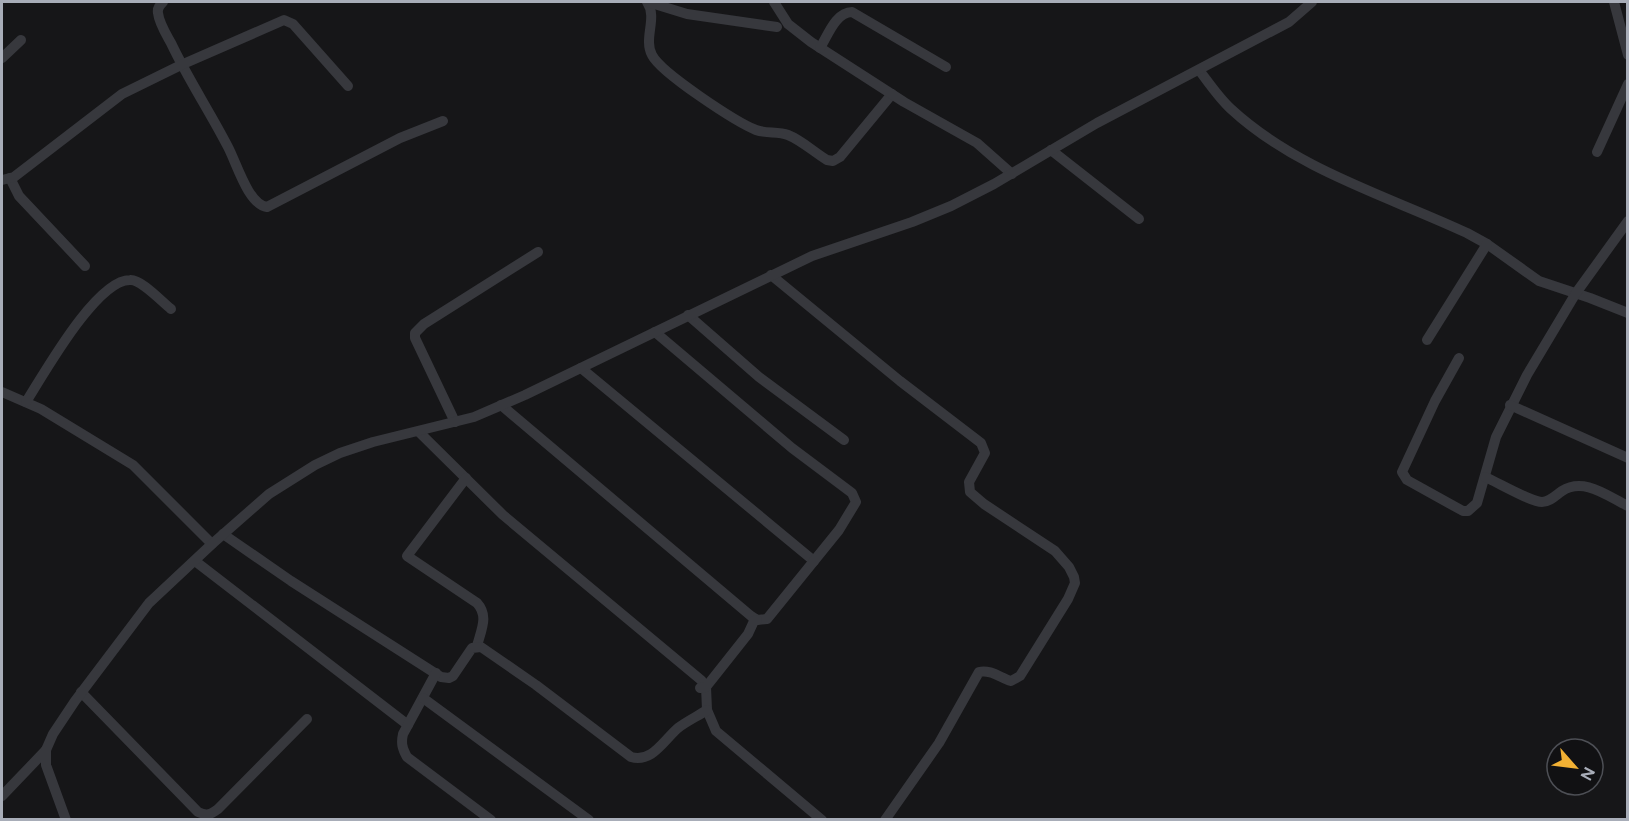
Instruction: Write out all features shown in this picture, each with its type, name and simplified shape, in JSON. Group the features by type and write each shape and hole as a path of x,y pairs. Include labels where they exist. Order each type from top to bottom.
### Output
{"street":[{"path":"163,2 158,8 158,13 181,65 229,148 253,200 261,206 267,207 362,157 443,121"},
{"path":"647,2 687,14 777,27"},
{"path":"647,2 652,13 650,52 661,65 698,96 749,126 766,133 790,136 827,160 840,158 892,94"},
{"path":"774,2 788,24 820,48 892,94 977,143 1011,174"},
{"path":"2,796 46,750 53,734 81,692 148,603 269,494 315,465 340,453 373,442 474,417 812,256 912,222 951,206 1011,174 1097,123 1289,22 1312,2"},
{"path":"1614,2 1628,56"},
{"path":"820,48 840,15 852,12 946,67"},
{"path":"85,266 4,181 53,148 122,94 181,65 276,23 288,20 348,86"},
{"path":"2,58 21,40"},
{"path":"1199,70 1230,108 1275,143 1319,168 1439,220 1487,244 1539,281 1628,313"},
{"path":"1597,152 1628,84"},
{"path":"1052,150 1138,219"},
{"path":"1459,358 1435,401 1402,472 1407,480 1463,511 1468,511 1477,503 1496,437 1510,405 1576,293 1628,221"},
{"path":"1427,340 1487,244"},
{"path":"455,423 415,338 415,333 424,324 538,252"},
{"path":"771,275 900,381 981,443 985,453 969,483 970,492 984,504 1055,551 1074,577 1075,583 1068,599 1020,676 1011,681 989,671 980,672 921,772 885,819"},
{"path":"26,402 89,306 118,284 128,279 138,281 171,309"},
{"path":"688,315 767,384 844,440"},
{"path":"655,332 792,448 852,493 856,502 771,616 754,621 748,634 703,687"},
{"path":"581,368 814,561"},
{"path":"2,392 26,402 90,437 133,465 212,544"},
{"path":"501,405 757,620"},
{"path":"1510,405 1628,458"},
{"path":"419,432 503,515 701,680 711,722 720,736 822,819"},
{"path":"1485,477 1538,501 1548,501 1564,489 1583,485 1628,506"},
{"path":"466,478 407,556 483,609 484,620 477,646"},
{"path":"223,534 291,581 436,673 448,678 453,676 472,648 477,646 489,651 631,757 638,759 649,756 679,727 707,710"},
{"path":"195,561 408,725"},
{"path":"436,673 401,742 407,756 479,816 491,819"},
{"path":"81,692 198,812 207,817 218,809 307,720"},
{"path":"423,698 589,819"},
{"path":"46,750 46,765 66,819"}]}
